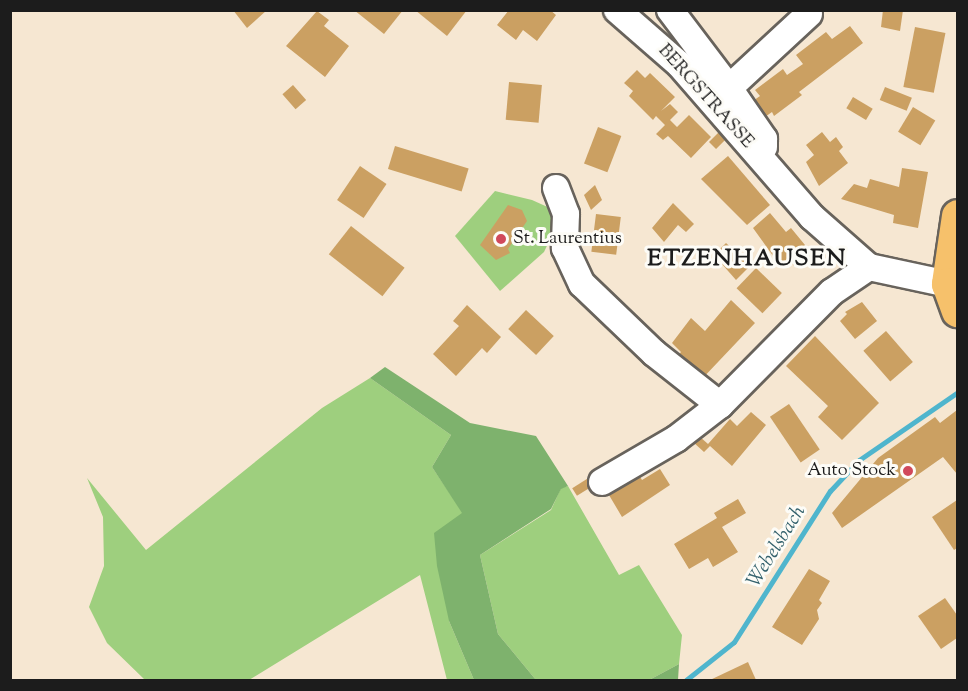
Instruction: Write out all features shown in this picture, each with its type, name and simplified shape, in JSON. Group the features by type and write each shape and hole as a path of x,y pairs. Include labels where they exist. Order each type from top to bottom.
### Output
{"main road":[{"path":"952,297 957,216"}],"street":[{"name":"BERGSTRASSE","path":"617,10 679,64 812,217 869,267 952,297"},
{"name":"BERGSTRASSE","path":"670,10 729,87 764,139 763,161"},
{"path":"729,87 809,14"},
{"path":"556,188 566,214 565,248 582,284 645,346 720,405"},
{"path":"602,482 676,439 720,405 832,292 869,267"}],"green space":[{"path":"495,191 532,200 552,209 555,220 554,231 544,252 500,291 455,236"},
{"path":"385,367 470,423 536,436 568,486 561,489 551,509 480,555 498,634 536,680 474,680 449,621 437,566 434,533 462,513 432,467 451,435 370,378"},
{"path":"370,378 451,435 432,467 463,513 449,621 474,680 447,680 420,575 249,680 145,680 107,643 89,607 104,566 103,517 87,478 146,550 322,408"},
{"path":"568,486 619,575 639,565 682,635 679,664 651,679 536,680 498,634 480,555 551,510 561,488"},
{"path":"679,664 678,680 634,680 651,679"}],"building":[{"path":"233,10 267,10 247,28"},
{"path":"354,10 403,10 384,34"},
{"path":"415,10 467,10 447,36"},
{"path":"509,10 550,10 556,15 537,41 523,30 516,40 497,25"},
{"path":"883,10 903,10 900,31 881,27"},
{"path":"317,11 329,20 324,26 349,46 325,77 286,46"},
{"path":"850,26 863,43 799,92 802,95 774,116 772,112 762,119 750,103 760,96 755,90 783,69 787,75 803,64 796,55 826,32 832,39"},
{"path":"915,27 945,33 934,93 903,87"},
{"path":"637,70 645,78 650,73 675,97 661,111 670,104 678,112 670,120 677,127 689,115 711,137 691,158 668,136 663,140 656,134 665,125 656,116 653,120 629,96 633,91 624,83"},
{"path":"509,82 542,85 539,123 506,120"},
{"path":"293,85 306,100 296,109 282,94"},
{"path":"885,87 912,98 907,111 880,100"},
{"path":"853,97 873,109 866,120 846,108"},
{"path":"913,107 935,120 920,145 898,132"},
{"path":"598,127 621,136 607,172 584,163"},
{"path":"721,130 728,137 716,149 709,142"},
{"path":"822,132 830,142 836,137 843,147 839,151 848,163 819,186 806,162 814,155 806,145"},
{"path":"395,146 469,169 462,191 388,169"},
{"path":"728,156 770,205 747,225 701,179"},
{"path":"360,166 387,184 364,218 337,200"},
{"path":"902,168 928,172 918,228 893,223 894,215 841,199 854,184 867,188 870,179 899,187"},
{"path":"595,185 602,200 591,210 584,195"},
{"path":"673,203 694,224 686,232 678,225 664,242 652,228"},
{"name":"St. Laurentius","path":"508,205 522,210 527,221 508,249 510,253 496,260 480,245"},
{"path":"770,213 786,232 791,228 805,245 799,251 804,257 794,266 789,260 781,267 753,228"},
{"path":"596,214 621,217 616,255 591,252"},
{"path":"351,226 405,268 382,296 329,254"},
{"path":"726,243 750,266 736,280 714,255"},
{"path":"756,268 782,293 762,313 737,288"},
{"path":"731,300 755,323 700,381 676,358 681,352 672,343 691,318 705,331"},
{"path":"862,302 877,321 855,339 840,321 847,314 845,312"},
{"path":"467,305 501,337 487,353 482,348 456,376 433,354 459,326 453,321"},
{"path":"526,310 554,336 536,355 508,329"},
{"path":"886,331 913,362 890,382 863,351"},
{"path":"815,336 879,403 842,440 818,417 828,406 786,366"},
{"path":"789,404 820,450 801,462 770,417"},
{"path":"957,410 957,474 943,457 842,528 832,513 878,458 935,417 940,423"},
{"path":"751,412 766,425 732,466 710,446 704,452 693,442 699,436 708,444 730,419 737,426"},
{"path":"660,469 670,485 622,517 606,490 637,472 642,480"},
{"path":"590,477 595,485 577,496 572,488"},
{"path":"738,499 746,513 722,527 738,552 713,567 708,558 689,569 674,544 717,518 714,513"},
{"path":"957,500 957,548 954,550 932,517"},
{"path":"809,569 830,581 819,600 822,603 817,610 819,619 802,645 772,627"},
{"path":"945,598 957,615 957,638 941,649 918,616"},
{"path":"748,662 756,680 710,680"}],"waterway":[{"name":"Webelsbach","path":"686,680 734,642 830,491 859,460 958,392"}],"place":[{"name":"St. Laurentius","path":"501,239"},
{"name":"Auto Stock","path":"908,471"}],"district":[{"name":"ETZENHAUSEN","path":"747,260"}]}
